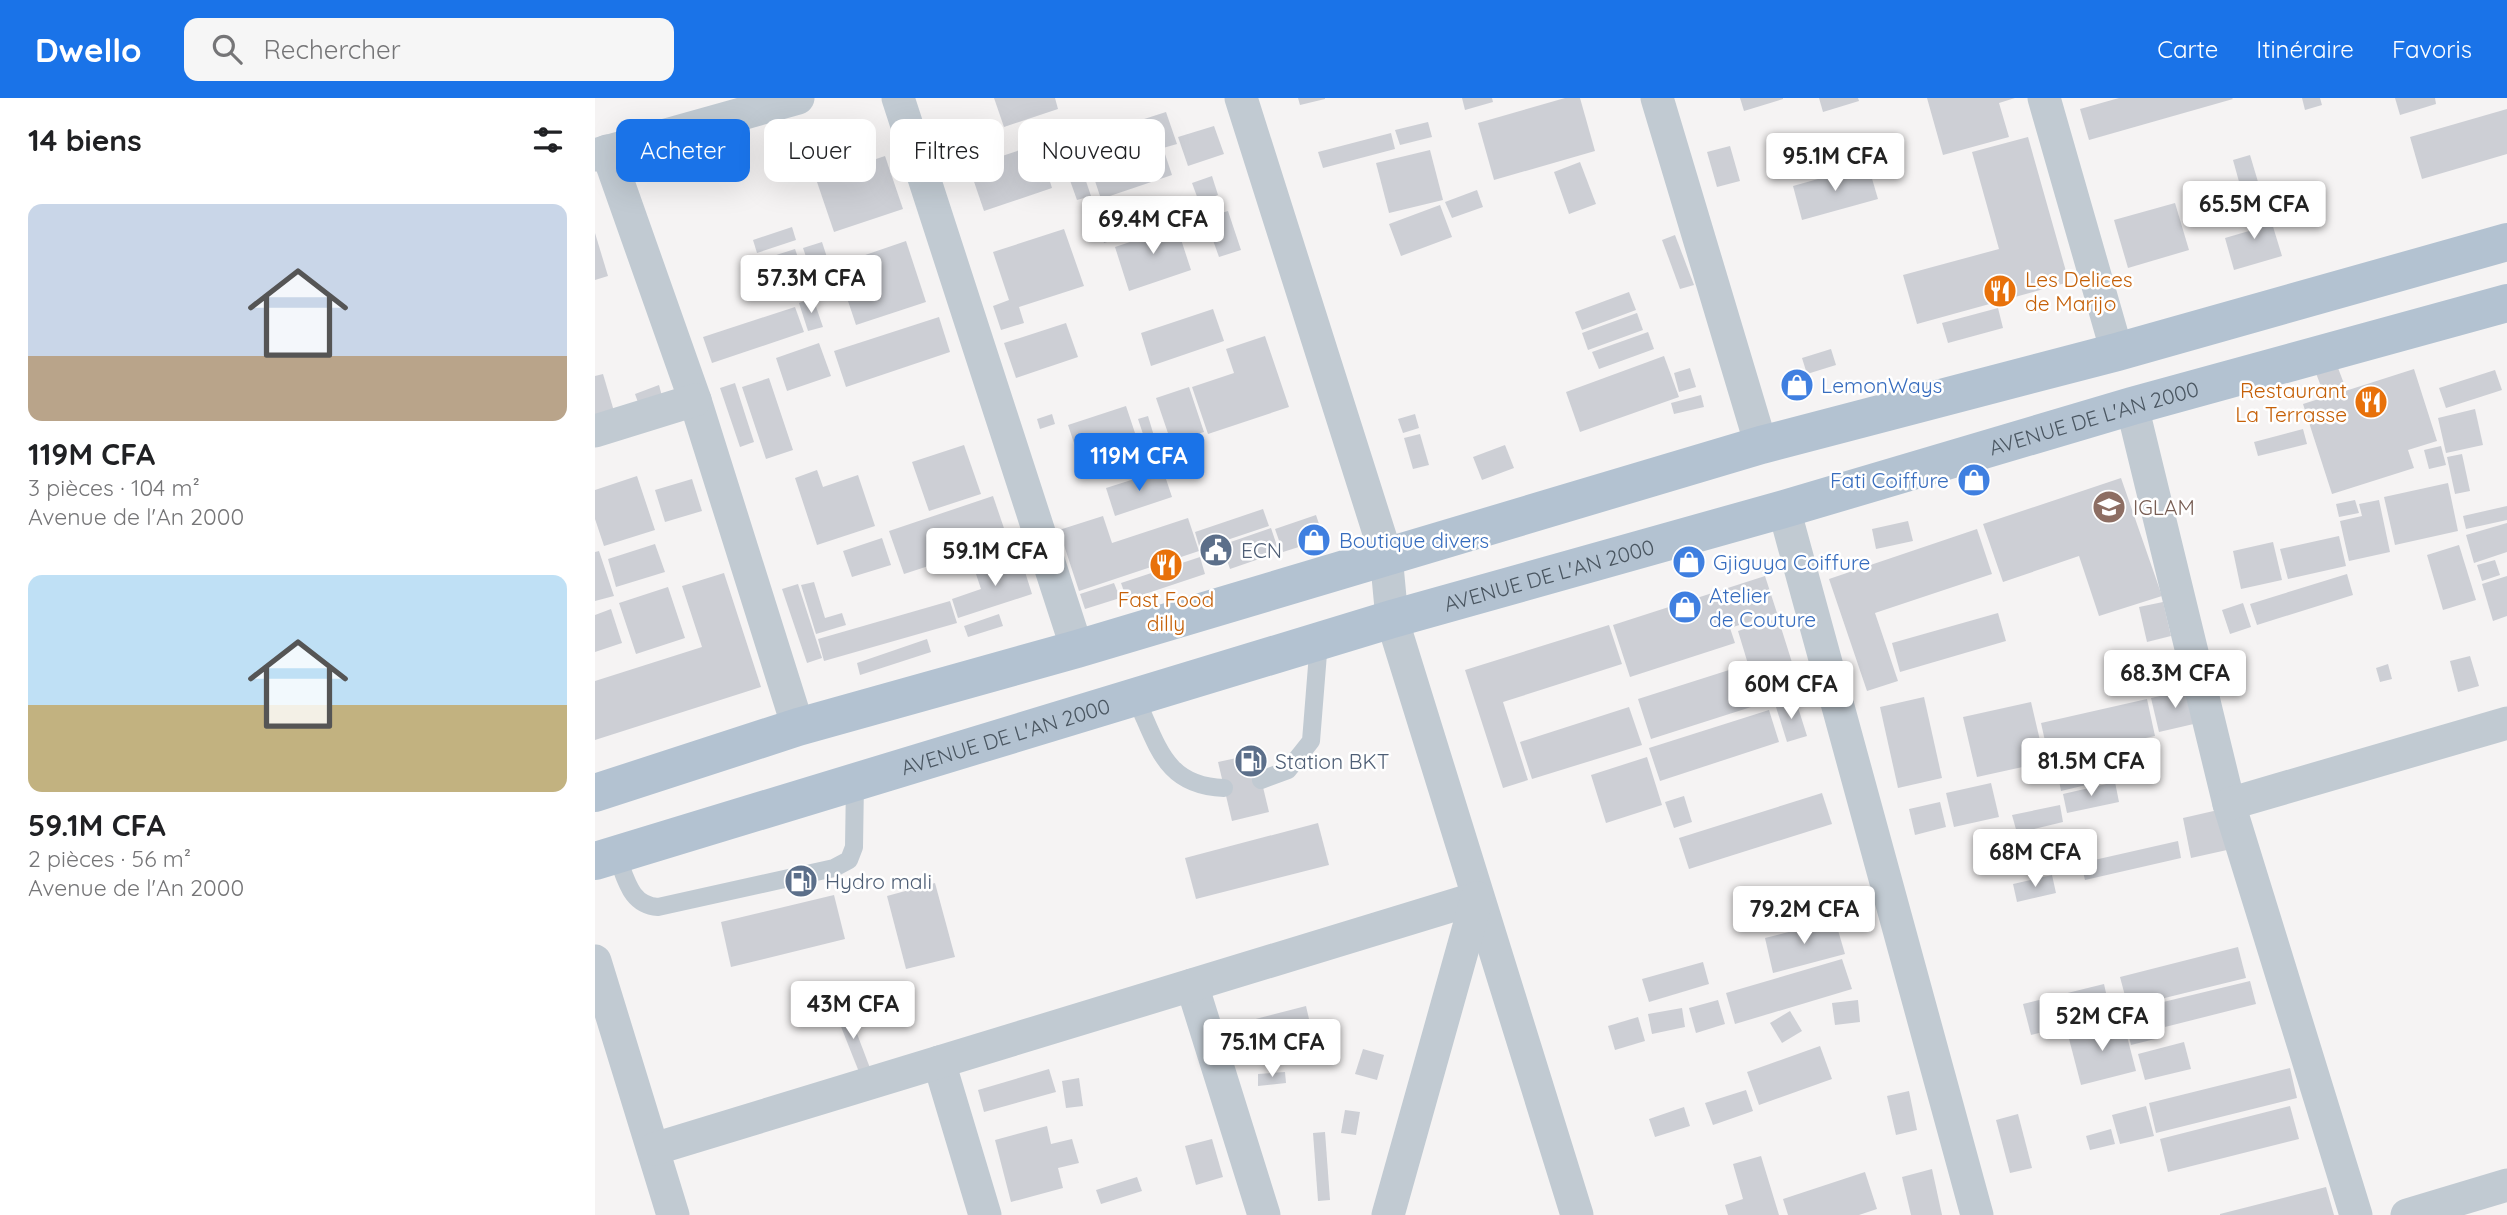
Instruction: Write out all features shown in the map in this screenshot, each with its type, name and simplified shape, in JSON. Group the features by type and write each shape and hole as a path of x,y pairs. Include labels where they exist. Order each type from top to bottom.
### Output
{"main road":[{"path":"595,793 797,727 1077,649 1761,445 2117,352 2507,242"},
{"name":"AVENUE DE L'AN 2000","path":"605,857 1392,619 1784,509 2132,406 2507,303"}],"street":[{"path":"797,727 695,400 601,153 798,98"},
{"path":"898,98 1077,649"},
{"path":"1241,98 1386,555 1392,619 1577,1215"},
{"path":"1657,98 1761,445"},
{"path":"2044,98 2117,352"},
{"path":"595,431 695,400"},
{"path":"2132,406 2228,804 2356,1215"},
{"path":"1784,509 1977,1215"},
{"path":"2228,804 2507,723"},
{"path":"654,1149 1478,898"},
{"path":"1388,1215 1478,898"},
{"path":"595,961 673,1215"},
{"path":"1192,985 1264,1215"},
{"path":"939,1062 985,1215"},
{"path":"2407,1215 2507,1185"}],"lane":[{"path":"1261,780 1288,770 1311,741 1319,641"},
{"path":"1135,697 1169,768 1199,787 1224,788"},
{"path":"605,857 635,899 644,906 657,907 834,868 849,860 855,847 855,782"}],"building":[{"path":"994,98 1055,98 1058,109 1028,119 1018,119 1018,122 1004,127 1004,119 1001,119"},
{"path":"1298,98 1325,98 1325,99 1300,105"},
{"path":"1462,98 1492,98 1493,102 1465,110"},
{"path":"1565,98 1580,98 1595,151 1494,180 1478,123"},
{"path":"1740,98 1783,98 1783,99 1744,111"},
{"path":"1819,98 1858,98 1859,101 1823,112"},
{"path":"1927,98 2015,98 1999,103 2009,137 1943,155"},
{"path":"2119,98 2233,99 2089,140 2080,109"},
{"path":"2302,98 2320,98 2322,105 2305,110"},
{"path":"2395,98 2435,98 2436,104 2400,115"},
{"path":"2507,109 2507,154 2422,179 2410,137"},
{"path":"1166,112 1177,144 1165,147 1165,119 1144,119"},
{"path":"1428,122 1432,137 1400,145 1395,130"},
{"path":"1214,126 1224,154 1188,166 1178,137"},
{"path":"1391,133 1395,149 1323,168 1318,152"},
{"path":"2028,137 2069,282 1917,324 1903,275 1999,249 1972,152"},
{"path":"1730,146 1740,181 1717,187 1707,152"},
{"path":"1430,150 1443,200 1389,213 1376,163"},
{"path":"1018,151 1018,182 1050,182 1052,188 984,211 974,182 1004,182 1004,155"},
{"path":"1165,154 1172,175 1165,177"},
{"path":"2250,155 2264,202 2246,207 2233,160"},
{"path":"885,156 890,171 890,182 894,182 903,209 834,232 817,182 876,182 876,159"},
{"path":"1580,162 1596,204 1569,214 1554,172"},
{"path":"1868,165 1878,199 1802,220 1793,186"},
{"path":"1212,176 1218,195 1199,202 1192,183"},
{"path":"1071,182 1086,182 1091,196 1077,200"},
{"path":"1095,182 1151,182 1101,199"},
{"path":"1477,190 1483,207 1452,218 1445,202"},
{"path":"2175,203 2189,250 2128,268 2114,220"},
{"path":"1440,205 1452,237 1401,256 1389,224"},
{"path":"2267,207 2282,256 2234,270 2225,238 2249,231 2244,213"},
{"path":"1110,211 1120,238 1104,243 1095,216"},
{"path":"1228,211 1241,250 1219,257 1205,218"},
{"path":"1174,218 1191,270 1129,291 1115,247 1145,237 1142,228"},
{"path":"792,227 796,240 757,253 753,240"},
{"path":"1064,229 1084,286 1019,307 1024,323 1001,330 993,306 1009,300 993,252"},
{"path":"595,233 608,276 595,280"},
{"path":"1675,235 1694,285 1680,289 1662,240"},
{"path":"906,241 926,302 856,325 836,265"},
{"path":"822,242 837,288 819,294 803,248"},
{"path":"795,249 808,286 782,295 770,257"},
{"path":"1629,292 1636,310 1582,330 1575,312"},
{"path":"813,298 823,327 808,331 799,303"},
{"path":"795,307 804,332 712,363 703,337"},
{"path":"1998,308 2003,328 1948,343 1942,323"},
{"path":"1213,309 1224,341 1151,366 1141,333"},
{"path":"1637,313 1643,330 1588,350 1582,333"},
{"path":"939,317 950,352 846,387 834,351"},
{"path":"1066,323 1078,357 1016,378 1004,343"},
{"path":"1648,332 1654,349 1599,369 1592,352"},
{"path":"1265,336 1289,407 1208,434 1192,387 1234,373 1226,349"},
{"path":"819,343 831,376 787,391 776,358"},
{"path":"1831,349 1836,365 1807,374 1802,358"},
{"path":"1664,356 1679,397 1580,432 1566,392"},
{"path":"2335,360 2346,389 2339,393 2414,369 2437,441 2408,450 2414,468 2332,494 2303,404 2325,397 2314,368"},
{"path":"1690,368 1696,387 1679,392 1674,373"},
{"path":"2495,370 2502,390 2446,408 2439,388"},
{"path":"603,374 616,418 595,423 595,376"},
{"path":"769,378 793,450 766,459 742,387"},
{"path":"735,383 754,442 740,447 720,388"},
{"path":"659,385 663,400 640,408 635,394"},
{"path":"1189,387 1204,432 1171,442 1156,398"},
{"path":"1701,395 1704,407 1674,414 1671,403"},
{"path":"1126,406 1139,445 1081,464 1068,425"},
{"path":"2475,409 2483,445 2446,453 2438,418"},
{"path":"1052,414 1055,424 1040,429 1037,419"},
{"path":"1415,414 1419,428 1403,433 1398,419"},
{"path":"1148,416 1157,446 1148,449 1138,419"},
{"path":"2303,429 2307,444 2258,456 2254,442"},
{"path":"1420,434 1429,465 1413,469 1404,438"},
{"path":"964,445 981,494 929,511 912,462"},
{"path":"1505,445 1514,468 1482,480 1473,457"},
{"path":"2441,446 2446,465 2429,469 2424,450"},
{"path":"1165,447 1171,463 1141,473 1135,457"},
{"path":"2462,454 2470,491 2455,494 2447,457"},
{"path":"817,470 823,487 858,475 875,526 817,545 795,478"},
{"path":"1163,470 1172,497 1115,516 1106,488"},
{"path":"637,476 655,530 604,546 595,519 595,490"},
{"path":"2121,478 2162,596 2099,616 2079,556 2003,582 1983,524"},
{"path":"692,479 702,511 665,522 655,490"},
{"path":"2448,483 2458,531 2395,545 2384,497"},
{"path":"993,496 1008,540 904,574 889,531"},
{"path":"2355,500 2359,513 2339,517 2336,504"},
{"path":"2379,500 2390,552 2349,561 2340,521 2362,516 2359,504"},
{"path":"2507,506 2507,520 2466,529 2463,516"},
{"path":"1263,509 1269,526 1200,549 1195,532"},
{"path":"1316,515 1324,539 1283,552 1275,529"},
{"path":"1103,516 1112,543 1188,518 1199,551 1079,591 1059,530"},
{"path":"1908,521 1913,541 1876,549 1872,529"},
{"path":"2507,523 2507,552 2474,563 2466,535"},
{"path":"1271,528 1279,552 1230,569 1222,545"},
{"path":"1977,529 1992,574 1875,613 1898,681 1867,691 1829,579"},
{"path":"2339,536 2346,566 2288,579 2280,549"},
{"path":"882,538 891,565 852,577 843,551"},
{"path":"2273,542 2282,580 2241,589 2233,551"},
{"path":"655,544 665,572 616,587 608,559"},
{"path":"2459,545 2476,600 2443,610 2427,555"},
{"path":"599,551 614,596 595,601 595,552"},
{"path":"1020,556 1032,594 958,618 952,599 981,589 975,571"},
{"path":"1200,557 1205,574 1127,600 1121,583"},
{"path":"2495,560 2500,575 2482,581 2477,565"},
{"path":"724,573 761,687 595,740 595,681 702,647 682,586"},
{"path":"2347,574 2353,595 2257,625 2250,604"},
{"path":"1765,576 1777,613 1730,628 1735,643 1630,677 1613,625"},
{"path":"2507,576 2507,616 2493,621 2482,584"},
{"path":"814,582 825,618 842,613 846,625 816,634 801,585"},
{"path":"1114,583 1120,598 1085,609 1080,594"},
{"path":"798,584 822,658 807,663 782,589"},
{"path":"668,587 685,638 636,654 619,603"},
{"path":"950,601 957,623 824,661 818,639"},
{"path":"2163,602 2171,636 2147,642 2139,607"},
{"path":"2243,603 2251,627 2230,634 2222,610"},
{"path":"611,609 622,643 595,652 595,615"},
{"path":"1998,613 2006,641 1900,672 1892,643"},
{"path":"999,614 1003,626 968,637 964,626"},
{"path":"1778,618 1801,691 1651,739 1638,699 1748,664 1738,631"},
{"path":"1609,625 1622,664 1503,702 1528,780 1503,788 1465,670"},
{"path":"927,639 931,652 860,675 857,663"},
{"path":"2470,656 2479,686 2458,692 2450,661"},
{"path":"2388,664 2392,679 2380,682 2376,668"},
{"path":"2191,689 2198,723 2159,732 2151,698"},
{"path":"1924,697 1942,778 1898,788 1880,707"},
{"path":"2147,699 2155,736 2049,759 2041,723"},
{"path":"1796,701 1807,736 1787,742 1776,707"},
{"path":"2031,702 2045,762 1977,777 1963,717"},
{"path":"1629,707 1642,745 1532,779 1520,742"},
{"path":"1769,710 1779,742 1660,781 1649,748"},
{"path":"2122,750 2128,775 2061,791 2056,765"},
{"path":"1255,754 1269,812 1232,821 1218,762"},
{"path":"1647,757 1662,805 1606,823 1591,775"},
{"path":"2115,782 2119,802 2067,813 2063,794"},
{"path":"1991,783 1999,817 1954,827 1946,793"},
{"path":"1822,793 1832,824 1689,869 1679,838"},
{"path":"1684,796 1692,822 1674,828 1665,802"},
{"path":"1940,802 1946,827 1915,835 1909,809"},
{"path":"2060,805 2063,822 2017,833 2012,815"},
{"path":"2218,810 2227,850 2191,858 2183,818"},
{"path":"1318,823 1329,865 1196,899 1185,858"},
{"path":"2178,841 2181,858 2085,880 2081,863"},
{"path":"2052,875 2056,893 2017,902 2013,884"},
{"path":"935,883 955,957 906,969 887,896"},
{"path":"834,895 845,939 731,967 721,922"},
{"path":"1835,920 1845,954 1773,973 1765,938"},
{"path":"2238,947 2246,978 2128,1007 2120,977"},
{"path":"1842,959 1852,989 1735,1024 1726,993"},
{"path":"1703,962 1709,984 1649,1002 1642,979"},
{"path":"2250,981 2256,1004 2165,1027 2159,1003"},
{"path":"2104,984 2111,1015 2031,1035 2023,1004"},
{"path":"1718,1000 1725,1024 1696,1033 1689,1008"},
{"path":"1858,1000 1860,1022 1835,1025 1832,1003"},
{"path":"1306,1006 1309,1019 1243,1035 1240,1023"},
{"path":"1682,1008 1685,1027 1652,1034 1648,1014"},
{"path":"2156,1008 2163,1037 2131,1045 2124,1016"},
{"path":"848,1010 870,1068 859,1072 836,1014"},
{"path":"1790,1011 1802,1031 1782,1043 1770,1023"},
{"path":"1638,1017 1645,1041 1615,1050 1608,1026"},
{"path":"2123,1021 2136,1071 2081,1085 2068,1035"},
{"path":"1307,1033 1308,1045 1244,1055 1242,1043"},
{"path":"2184,1042 2191,1069 2145,1080 2138,1054"},
{"path":"1820,1046 1832,1079 1759,1105 1747,1072"},
{"path":"1304,1049 1306,1060 1272,1064 1270,1054"},
{"path":"1363,1049 1384,1055 1377,1080 1355,1074"},
{"path":"2290,1068 2297,1098 2156,1133 2149,1103"},
{"path":"1049,1069 1056,1092 984,1112 978,1090"},
{"path":"1285,1072 1286,1083 1258,1086 1258,1074"},
{"path":"1079,1078 1083,1106 1066,1108 1062,1081"},
{"path":"1746,1090 1753,1111 1713,1125 1705,1103"},
{"path":"1909,1091 1917,1130 1896,1135 1887,1096"},
{"path":"2146,1106 2154,1136 2120,1144 2112,1115"},
{"path":"2290,1106 2299,1139 2168,1172 2160,1139"},
{"path":"1684,1107 1690,1126 1655,1137 1649,1119"},
{"path":"1345,1110 1360,1112 1356,1135 1341,1133"},
{"path":"2018,1114 2032,1168 2010,1173 1996,1120"},
{"path":"1047,1126 1051,1144 1072,1139 1079,1163 1058,1168 1063,1188 1011,1202 995,1140"},
{"path":"2111,1129 2115,1144 2090,1150 2086,1136"},
{"path":"1325,1132 1330,1200 1318,1201 1313,1133"},
{"path":"1212,1139 1223,1177 1196,1185 1185,1146"},
{"path":"1761,1156 1779,1215 1728,1215 1725,1205 1743,1199 1733,1164"},
{"path":"1932,1169 1942,1215 1911,1215 1902,1177"},
{"path":"1865,1172 1877,1209 1859,1215 1788,1215 1783,1199"},
{"path":"1137,1177 1142,1191 1101,1204 1096,1190"},
{"path":"2326,1187 2334,1215 2220,1215 2220,1214"}],"place":[{"name":"Les Delices de Marijo","path":"2000,291"},
{"name":"LemonWays","path":"1797,385"},
{"name":"Restaurant La Terrasse","path":"2371,402"},
{"name":"Fati Coiffure","path":"1974,480"},
{"name":"IGLAM","path":"2109,507"},
{"name":"Boutique divers","path":"1314,540"},
{"name":"ECN","path":"1216,550"},
{"name":"Gjiguya Coiffure","path":"1689,562"},
{"name":"Fast Food dilly","path":"1166,565"},
{"name":"Atelier de Couture","path":"1685,607"},
{"name":"Station BKT","path":"1251,761"},
{"name":"Hydro mali","path":"801,881"}]}
